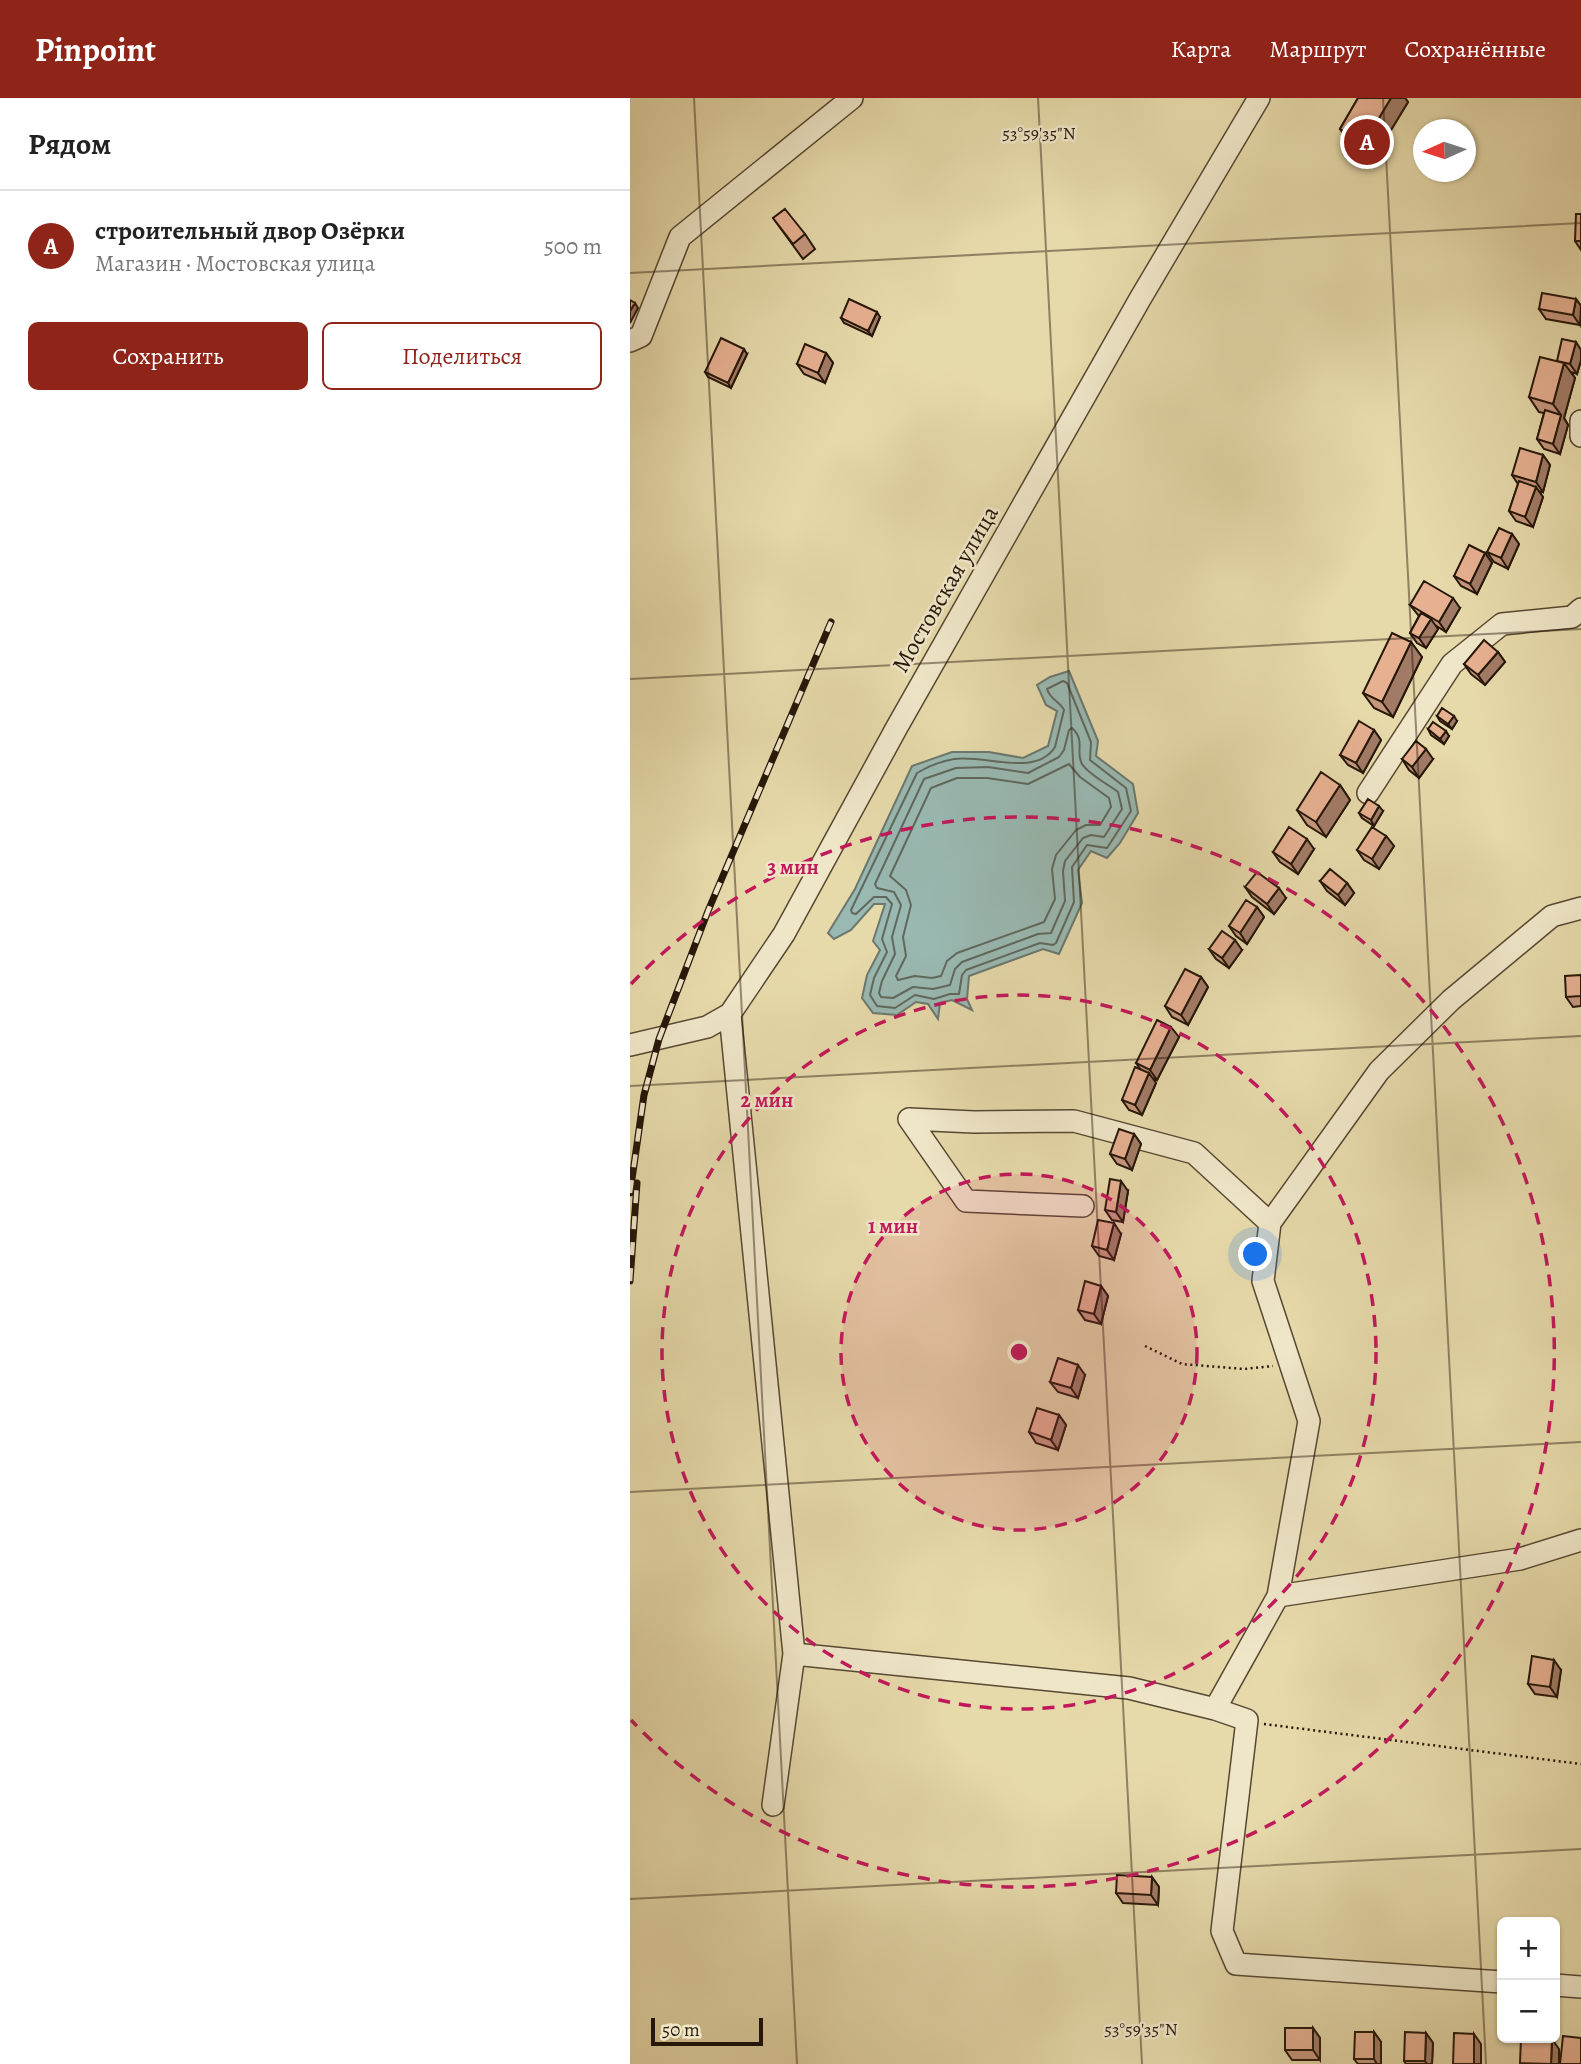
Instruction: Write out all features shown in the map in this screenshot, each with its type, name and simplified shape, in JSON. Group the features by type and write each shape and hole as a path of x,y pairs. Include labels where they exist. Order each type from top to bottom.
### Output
{"street":[{"path":"630,341 641,337 680,237 852,98"},
{"name":"Мостовская улица","path":"730,1014 784,934 897,727 1120,335 1259,98"},
{"path":"1581,421 1581,436"},
{"path":"1368,793 1452,664 1502,624 1572,617 1581,610"},
{"path":"1215,1709 1278,1596 1309,1421 1263,1281 1270,1223 1379,1071 1451,1000 1552,916 1581,908"},
{"path":"630,1045 707,1027 730,1014 794,1654 773,1805"},
{"path":"1083,1206 966,1201 909,1119 974,1122 1074,1121 1194,1153 1270,1223"},
{"path":"1278,1596 1520,1559 1581,1539"},
{"path":"794,1654 1129,1688 1215,1709 1247,1720 1222,1931 1236,1964 1497,1982"},
{"path":"1560,1985 1581,1987"}],"path":[{"path":"1145,1346 1182,1364 1244,1368 1290,1365"},
{"path":"1247,1720 1274,1727 1581,1764"}],"water":[{"path":"1069,671 1098,741 1096,756 1133,784 1138,813 1120,843 1107,858 1091,851 1078,870 1082,903 1059,954 1043,949 969,976 967,999 972,1010 952,1000 940,1003 938,1019 928,1004 916,1002 897,1015 873,1013 862,998 867,975 880,950 873,941 885,904 874,904 851,930 834,939 828,933 855,889 912,766 952,752 989,752 1023,758 1048,746 1057,711 1046,705 1037,685 1050,677"}],"building":[{"path":"1358,98 1391,98 1364,143 1340,129"},
{"path":"785,209 805,234 793,244 773,218"},
{"path":"1576,214 1581,214 1581,241 1575,241"},
{"path":"1542,293 1576,299 1573,315 1539,309"},
{"path":"849,299 877,312 868,331 841,318"},
{"path":"721,338 744,349 728,383 705,372"},
{"path":"1562,339 1576,342 1570,364 1557,361"},
{"path":"805,344 826,353 818,373 797,364"},
{"path":"1540,357 1564,363 1553,404 1529,397"},
{"path":"1545,410 1561,415 1553,444 1537,439"},
{"path":"1520,448 1543,455 1536,482 1512,475"},
{"path":"1519,481 1536,487 1525,517 1509,511"},
{"path":"1499,528 1512,534 1501,558 1487,552"},
{"path":"1469,545 1485,553 1470,584 1454,576"},
{"path":"1424,581 1453,598 1439,622 1410,605"},
{"path":"1421,613 1431,619 1419,638 1410,633"},
{"path":"1392,633 1411,642 1382,702 1363,693"},
{"path":"1484,640 1498,652 1478,675 1464,664"},
{"path":"1442,708 1454,716 1448,724 1437,716"},
{"path":"1359,721 1374,730 1356,763 1340,755"},
{"path":"1433,722 1446,731 1440,739 1428,729"},
{"path":"1416,741 1426,749 1412,767 1402,759"},
{"path":"1321,772 1340,785 1316,822 1297,810"},
{"path":"1368,799 1379,806 1371,820 1359,813"},
{"path":"1289,827 1307,839 1291,864 1273,852"},
{"path":"1372,827 1386,836 1372,859 1357,850"},
{"path":"1330,869 1347,883 1338,895 1320,881"},
{"path":"1257,872 1279,888 1267,904 1245,887"},
{"path":"1246,900 1257,907 1240,933 1229,926"},
{"path":"1222,931 1235,940 1222,958 1209,949"},
{"path":"1185,969 1201,977 1181,1015 1165,1006"},
{"path":"1581,975 1581,996 1566,997 1565,976"},
{"path":"1157,1020 1171,1027 1150,1070 1136,1063"},
{"path":"1135,1067 1149,1073 1135,1105 1122,1100"},
{"path":"1119,1129 1134,1134 1125,1159 1110,1154"},
{"path":"1110,1179 1121,1181 1116,1212 1105,1210"},
{"path":"1098,1220 1114,1223 1107,1250 1092,1246"},
{"path":"1085,1281 1101,1286 1094,1314 1078,1310"},
{"path":"1058,1358 1078,1365 1071,1388 1050,1382"},
{"path":"1037,1408 1059,1415 1051,1440 1029,1432"},
{"path":"1532,1656 1554,1660 1550,1687 1528,1684"},
{"path":"1117,1875 1152,1877 1151,1895 1116,1893"},
{"path":"1285,2028 1313,2028 1313,2050 1285,2050"},
{"path":"1355,2032 1374,2032 1374,2059 1354,2059"},
{"path":"1405,2032 1426,2033 1425,2061 1404,2061"},
{"path":"1454,2033 1474,2034 1474,2064 1453,2064"},
{"path":"1563,2036 1581,2038 1581,2064 1560,2064"},
{"path":"1521,2043 1552,2043 1551,2064 1520,2063"}],"railway":[{"path":"630,1193 644,1095 659,1039 708,911 831,622"},
{"path":"630,1281 637,1183"}],"place":[{"name":"строительный двор Озёрки","path":"1367,142"}]}
